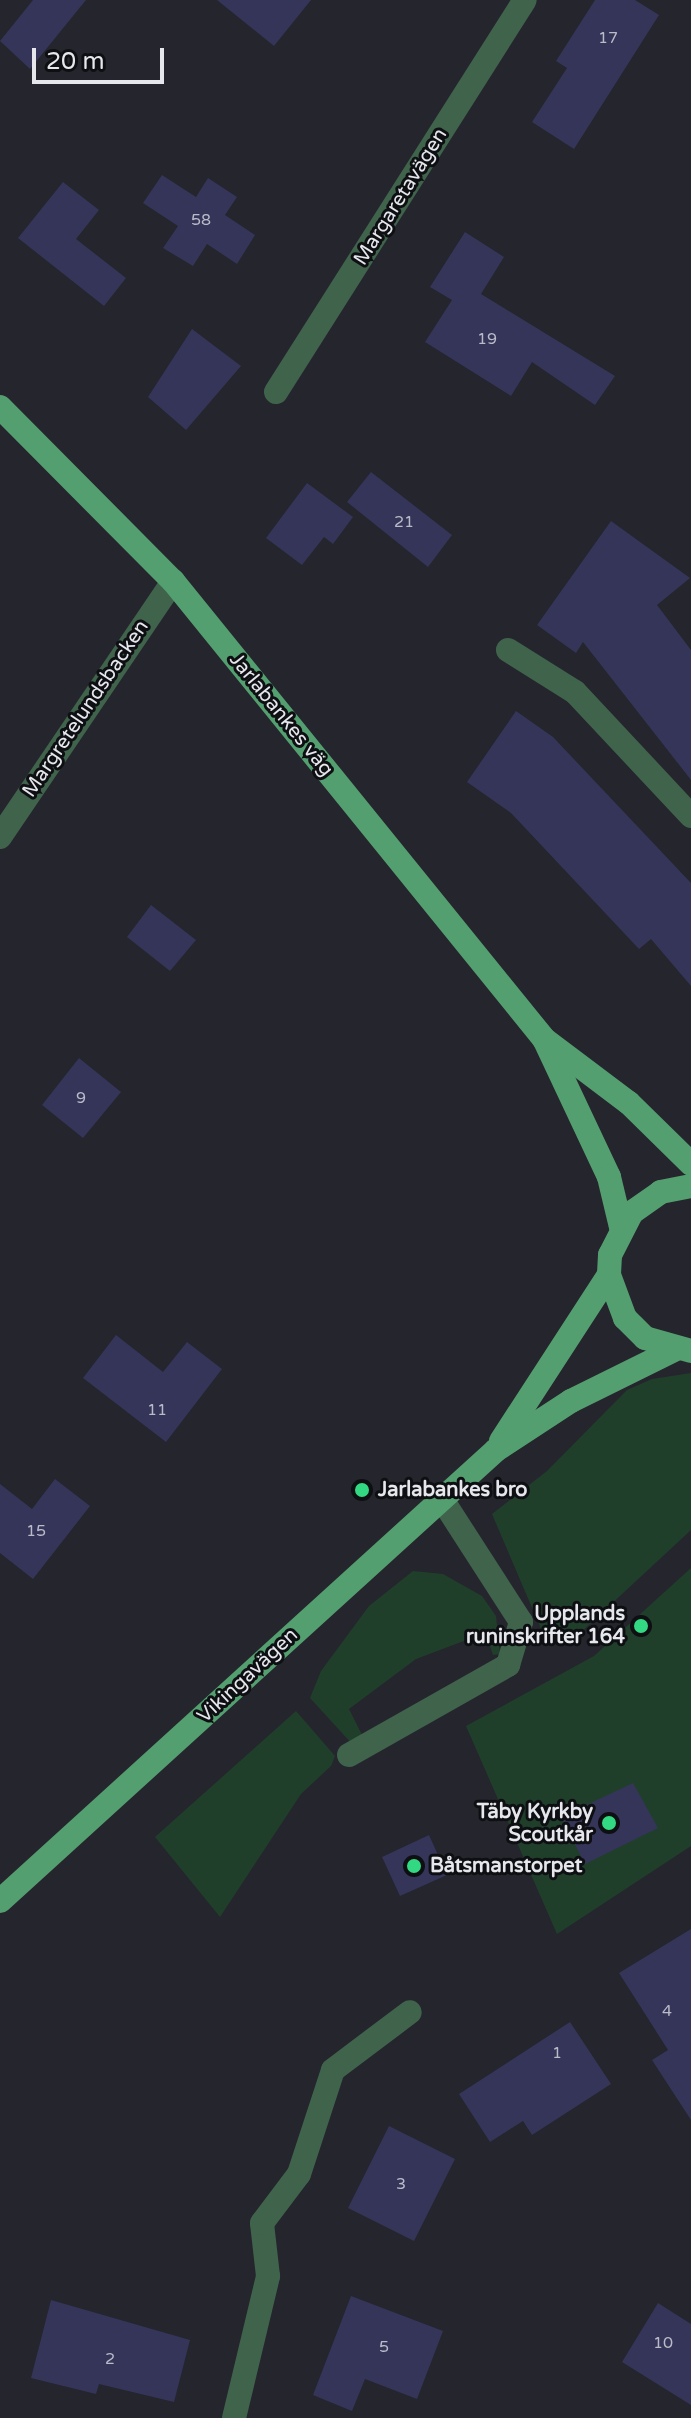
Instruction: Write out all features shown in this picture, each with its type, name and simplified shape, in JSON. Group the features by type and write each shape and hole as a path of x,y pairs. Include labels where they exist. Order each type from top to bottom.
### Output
{"main road":[{"name":"Jarlabankes väg","path":"0,407 173,581 544,1039 609,1177 621,1227"},
{"name":"Jarlabankes väg","path":"544,1039 629,1103 691,1164"},
{"path":"621,1227 646,1200 691,1186"},
{"name":"Vikingavägen","path":"496,1450 609,1275 621,1227"},
{"name":"Vikingavägen","path":"609,1275 625,1318 645,1338 682,1351"},
{"name":"Vikingavägen","path":"0,1901 496,1450 571,1401 682,1351"}],"street":[{"name":"Margaretavägen","path":"276,392 525,0"},
{"name":"Margretelundsbacken","path":"1,834 173,581"},
{"path":"508,650 575,692 641,756 691,816"},
{"path":"349,1755 508,1665 521,1622 441,1498"},
{"path":"234,2418 268,2276 262,2223 299,2174 333,2070 410,2012"}],"green space":[{"path":"691,1373 691,1530 579,1634 548,1645 492,1514 547,1471 627,1390 652,1379"},
{"path":"691,1568 691,1846 557,1934 466,1726 594,1656"},
{"path":"413,1571 443,1574 482,1596 496,1616 500,1654 493,1655 485,1633 416,1659 349,1709 363,1737 353,1745 310,1698 321,1671 369,1606"},
{"path":"296,1711 335,1756 331,1766 301,1794 220,1917 155,1837"}],"building":[{"path":"33,0 86,0 30,69 0,41"},
{"path":"217,0 311,0 274,46"},
{"path":"595,0 635,0 659,15 574,149 532,122 567,68 556,61"},
{"path":"162,175 196,197 208,178 237,197 225,215 255,235 237,264 207,244 193,266 163,248 178,226 143,203"},
{"path":"63,182 99,210 76,239 126,278 104,306 18,238"},
{"path":"465,232 504,257 481,294 615,376 595,405 532,362 511,396 425,342 452,300 430,287"},
{"path":"192,329 241,366 186,430 148,397"},
{"path":"371,472 452,535 428,567 347,502"},
{"path":"307,483 353,517 333,544 324,537 302,565 266,538"},
{"path":"611,521 690,578 657,605 691,650 691,780 583,642 576,653 537,625"},
{"path":"516,711 553,737 691,883 691,986 651,939 639,949 511,813 467,782"},
{"path":"151,905 196,940 170,971 127,937"},
{"path":"79,1058 121,1092 83,1138 42,1105"},
{"path":"116,1335 163,1372 187,1342 222,1369 166,1442 83,1378"},
{"path":"55,1479 90,1506 33,1579 0,1553 0,1484 32,1509"},
{"name":"Täby Kyrkby Scoutkår","path":"633,1783 658,1828 585,1864 561,1817"},
{"name":"Båtsmanstorpet","path":"429,1835 447,1875 400,1896 382,1857"},
{"path":"691,1929 691,2120 652,2060 668,2050 619,1973"},
{"path":"570,2022 611,2084 532,2135 523,2121 490,2142 459,2094"},
{"path":"389,2126 455,2159 414,2241 348,2208"},
{"path":"351,2296 443,2331 417,2399 365,2379 352,2411 313,2395"},
{"path":"51,2300 190,2340 174,2402 99,2384 96,2394 31,2378"},
{"path":"658,2303 691,2324 691,2405 622,2362"}],"place":[{"name":"Jarlabankes bro","path":"362,1490"},
{"name":"Upplands runinskrifter 164","path":"641,1626"},
{"name":"Täby Kyrkby Scoutkår","path":"609,1823"},
{"name":"Båtsmanstorpet","path":"414,1866"}]}
